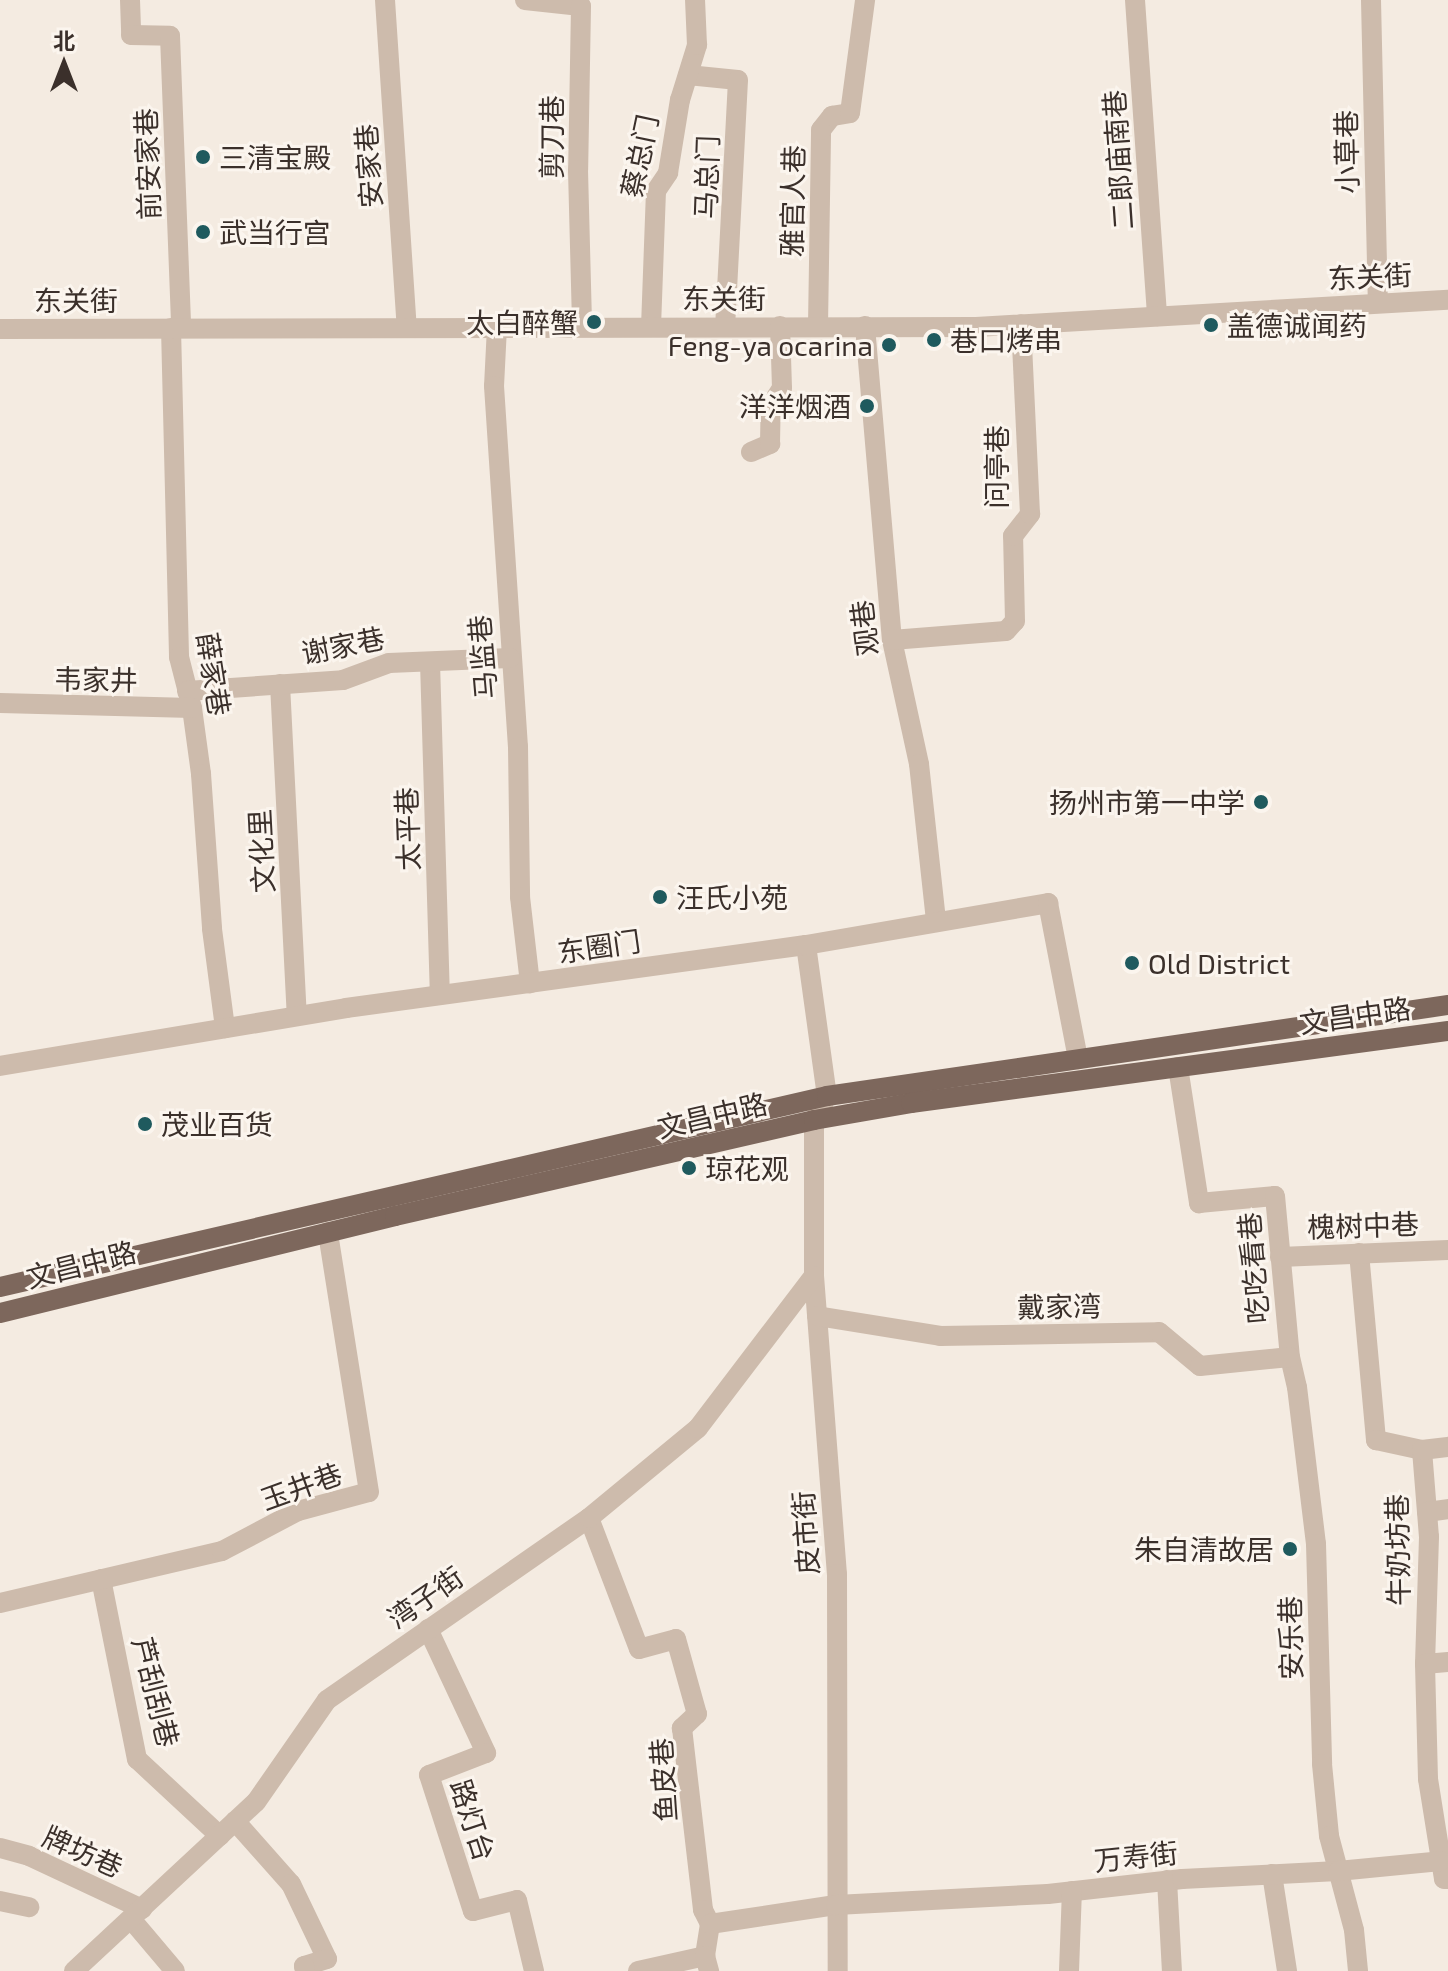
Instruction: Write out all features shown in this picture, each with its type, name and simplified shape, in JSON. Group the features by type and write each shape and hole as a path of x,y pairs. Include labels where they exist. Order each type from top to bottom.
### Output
{"main road":[{"name":"文昌中路","path":"0,1287 827,1096 1448,1005"},
{"name":"文昌中路","path":"0,1313 328,1232 814,1120 1448,1031"}],"street":[{"name":"前安家巷","path":"130,0 131,35 170,36 176,328"},
{"name":"安家巷","path":"385,0 407,327"},
{"name":"剪刀巷","path":"525,0 583,3 578,170 582,327"},
{"name":"蔡总门","path":"651,327 656,191 668,173 680,100 697,45 695,0"},
{"name":"雅官人巷","path":"818,326 821,130 832,116 850,113 865,0"},
{"name":"二郎庙南巷","path":"1135,0 1157,316"},
{"name":"小草巷","path":"1371,0 1378,303"},
{"name":"马总门","path":"688,75 738,80 725,327"},
{"name":"东关街","path":"0,329 1021,324 1448,300"},
{"name":"问亭巷","path":"892,640 1006,631 1015,621 1013,536 1030,514 1021,324"},
{"path":"751,452 770,444 771,405 782,388 780,326"},
{"name":"观巷","path":"865,326 892,640 919,764 936,920"},
{"name":"马监巷","path":"497,327 494,386 518,747 520,897 530,983"},
{"name":"薛家巷","path":"176,328 179,657 201,774 212,929 225,1028"},
{"name":"谢家巷","path":"189,700 280,684 343,680 389,663 510,658"},
{"name":"太平巷","path":"430,662 440,995"},
{"name":"文化里","path":"280,684 297,1016"},
{"name":"韦家井","path":"0,703 189,700"},
{"name":"东圈门","path":"0,1066 297,1016 806,945 936,920 1048,903 1078,1059"},
{"path":"806,945 827,1096"},
{"name":"吃吃看巷","path":"1178,1067 1199,1203 1275,1196 1290,1357"},
{"name":"皮市街","path":"827,1096 814,1120 814,1276 837,1574 838,1971"},
{"name":"玉井巷","path":"0,1603 222,1551 298,1511 369,1492 328,1232"},
{"name":"槐树中巷","path":"1280,1257 1448,1250"},
{"path":"1359,1253 1376,1440 1422,1450 1448,1447"},
{"name":"湾子街","path":"74,1971 256,1802 327,1700 589,1518 698,1428 814,1276"},
{"name":"戴家湾","path":"817,1316 940,1336 1159,1332 1200,1366 1290,1357"},
{"name":"安乐巷","path":"1290,1357 1297,1387 1316,1544 1322,1764 1329,1836 1354,1930 1358,1971"},
{"name":"牛奶坊巷","path":"1422,1450 1438,1510 1425,1664 1428,1779 1445,1870"},
{"name":"鱼皮巷","path":"589,1518 639,1649 676,1639 697,1714 682,1728 703,1910 710,1924 707,1963"},
{"name":"芦刮刮巷","path":"101,1579 137,1759 220,1836"},
{"name":"路灯台","path":"428,1629 486,1753 429,1775 473,1911 517,1900 534,1971"},
{"path":"1425,1664 1448,1662"},
{"path":"235,1821 291,1884 327,1959 304,1966 305,1971"},
{"name":"牌坊巷","path":"0,1848 29,1856 137,1914"},
{"name":"万寿街","path":"710,1924 836,1905 1072,1891 1167,1880 1338,1871 1445,1870"},
{"path":"1272,1874 1287,1971"},
{"path":"1167,1880 1172,1971"},
{"path":"1069,1971 1072,1891"},
{"path":"0,1901 29,1907"},
{"path":"137,1914 175,1971"},
{"path":"638,1971 707,1963"}],"place":[{"name":"三清宝殿","path":"203,157"},
{"name":"武当行宫","path":"203,232"},
{"name":"太白醉蟹","path":"594,322"},
{"name":"盖德诚闻药","path":"1211,325"},
{"name":"巷口烤串","path":"934,340"},
{"name":"Feng-ya ocarina","path":"889,345"},
{"name":"洋洋烟酒","path":"867,406"},
{"name":"扬州市第一中学","path":"1261,802"},
{"name":"汪氏小苑","path":"660,897"},
{"name":"Old District","path":"1132,963"},
{"name":"茂业百货","path":"145,1124"},
{"name":"琼花观","path":"689,1168"},
{"name":"朱自清故居","path":"1290,1549"}]}
